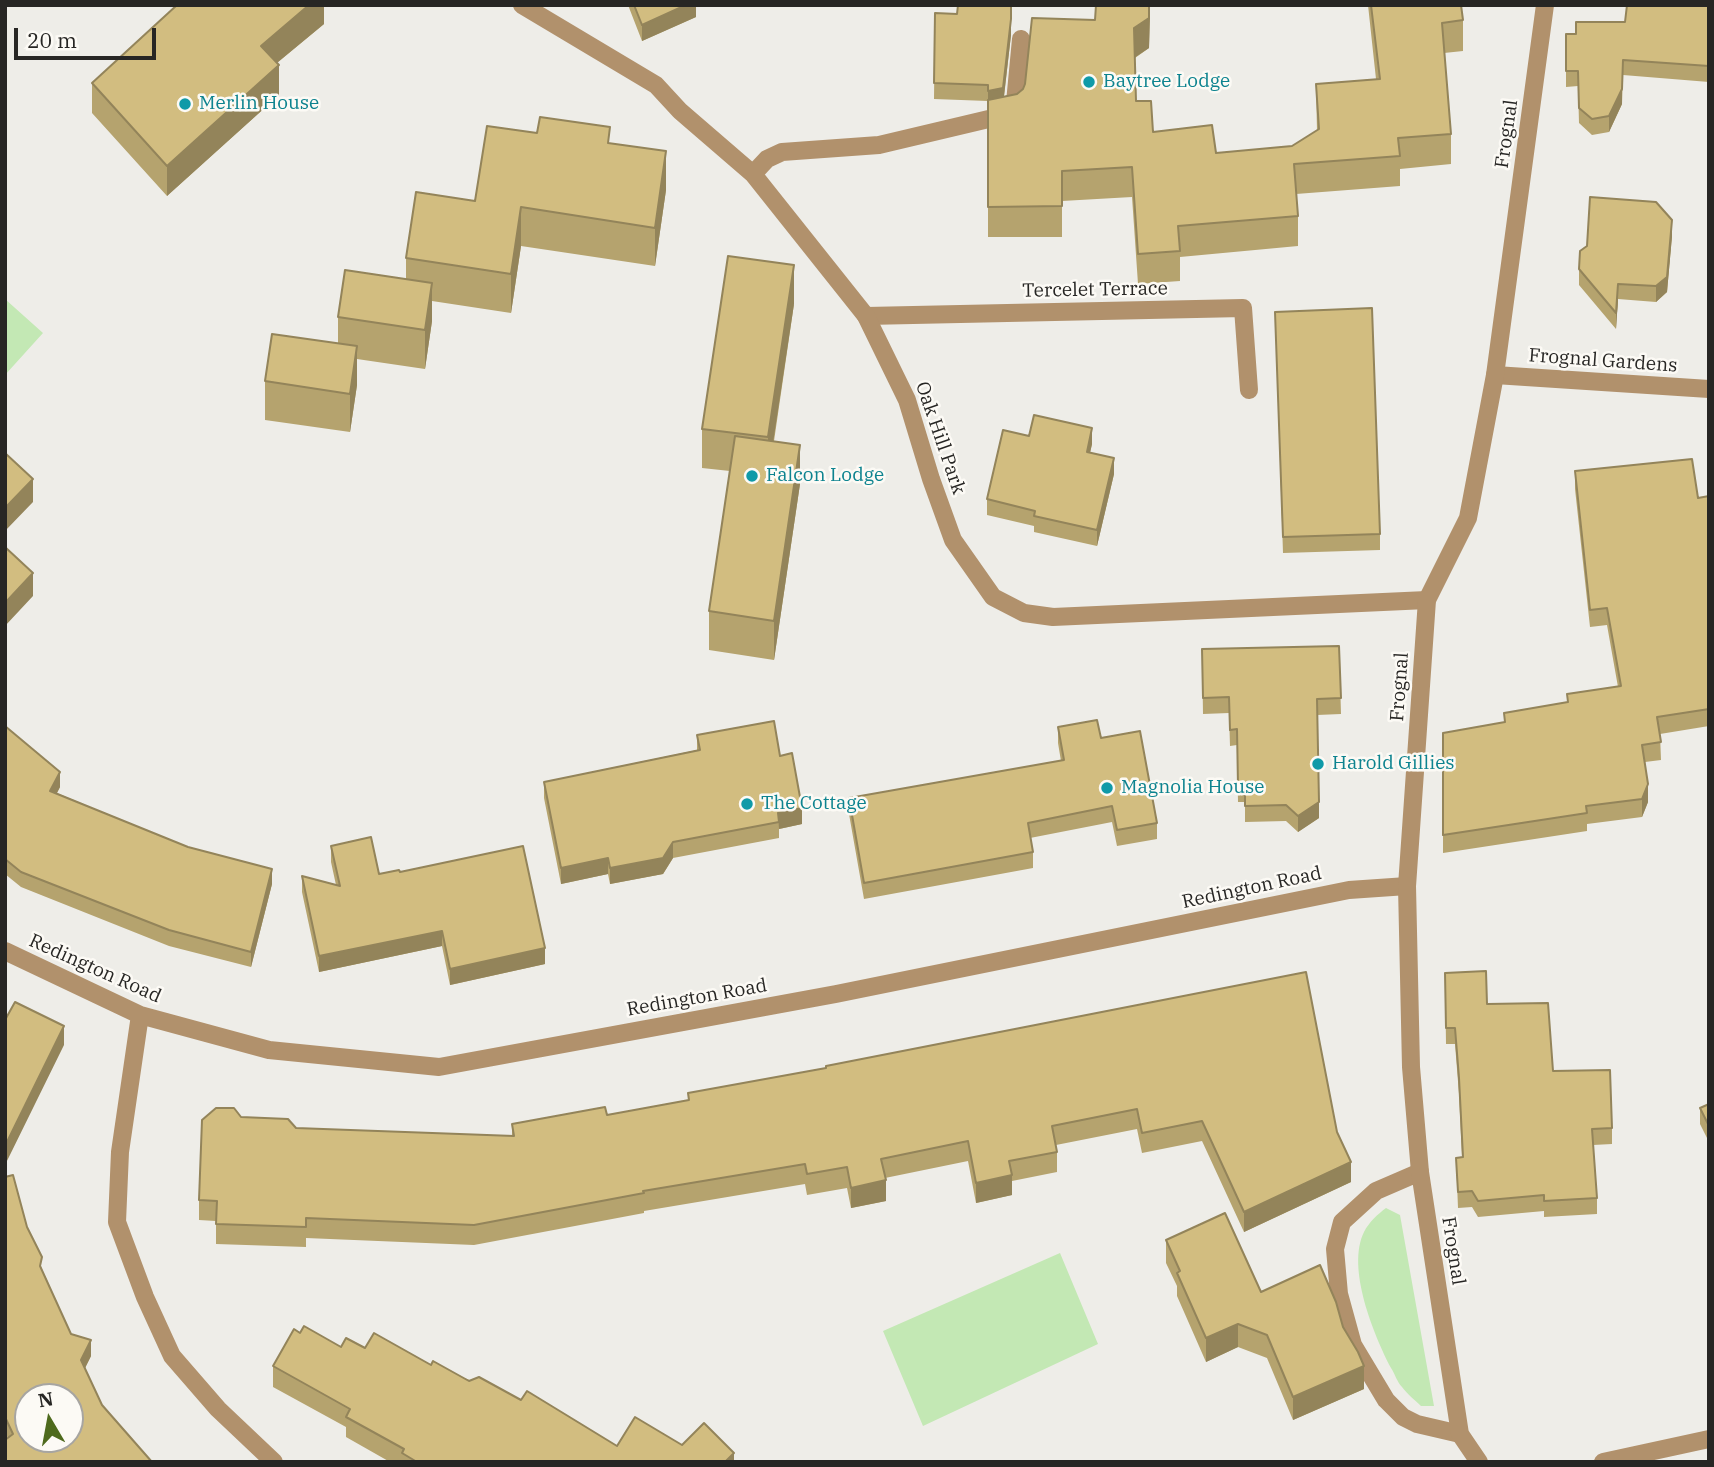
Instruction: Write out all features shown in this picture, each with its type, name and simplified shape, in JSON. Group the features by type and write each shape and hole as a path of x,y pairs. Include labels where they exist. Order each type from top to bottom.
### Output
{"street":[{"name":"Oak Hill Park","path":"522,5 656,85 680,111 753,174 866,316 907,400 953,540 993,597 1024,613 1053,617 1427,600"},
{"name":"Frognal","path":"1479,1462 1460,1434 1420,1172 1411,1067 1407,887 1427,600 1468,518 1495,375 1545,5"},
{"path":"753,174 766,159 782,152 879,145 1014,113 1021,39"},
{"name":"Tercelet Terrace","path":"866,316 1243,308 1249,390"},
{"name":"Frognal Gardens","path":"1495,375 1709,389"},
{"name":"Redington Road","path":"5,951 139,1015 269,1050 439,1067 836,994 1349,890 1407,887"},
{"path":"139,1015 120,1152 117,1222 145,1297 172,1356 218,1409 274,1462"},
{"path":"1420,1172 1376,1191 1342,1222 1335,1249 1339,1294 1353,1345 1386,1400 1403,1417 1417,1424 1460,1434"},
{"path":"1602,1462 1709,1439"}],"green space":[{"path":"5,299 43,333 5,375"},
{"path":"1386,1208 1400,1215 1434,1406 1421,1406 1399,1383 1377,1338 1364,1301 1358,1264 1359,1247 1368,1225"},
{"path":"1060,1253 1098,1344 923,1426 883,1331"}],"building":[{"name":"Merlin House","path":"177,5 309,5 261,46 279,65 167,166 92,83"},
{"path":"634,5 686,5 642,25"},
{"path":"958,5 1011,5 1003,88 988,91 988,85 934,83 935,13 957,14"},
{"path":"1096,5 1149,5 1149,18 1134,28 1136,101 1151,101 1153,132 1212,125 1216,153 1292,146 1319,129 1316,84 1380,79 1371,5 1461,5 1463,20 1442,23 1451,134 1398,138 1400,156 1294,164 1298,216 1178,226 1180,251 1138,254 1132,167 1062,171 1062,206 988,207 988,100 1017,94 1023,89 1032,18 1095,20"},
{"path":"1627,5 1709,5 1709,66 1623,60 1622,89 1609,116 1592,119 1579,108 1578,71 1566,71 1566,34 1576,34 1576,22 1625,22"},
{"path":"540,117 610,127 608,143 666,151 655,228 521,207 511,274 406,258 416,192 475,201 487,126 537,133"},
{"path":"1590,197 1656,202 1672,220 1667,277 1656,286 1618,284 1616,313 1579,269 1580,251 1587,246"},
{"path":"728,256 794,265 768,437 702,429"},
{"path":"345,270 432,283 425,330 338,317"},
{"path":"1372,308 1380,534 1283,537 1275,312"},
{"path":"272,334 357,346 350,394 265,381"},
{"path":"1034,415 1092,428 1087,452 1114,458 1097,530 1034,516 1035,511 987,499 1003,430 1029,436"},
{"path":"735,436 800,445 774,621 709,611"},
{"path":"5,453 33,479 5,508"},
{"path":"1692,459 1698,498 1709,496 1709,709 1657,717 1661,742 1642,745 1648,784 1642,799 1586,806 1587,813 1443,835 1443,733 1505,722 1504,713 1568,702 1567,694 1621,686 1607,608 1590,610 1575,471"},
{"path":"5,547 33,573 5,603"},
{"path":"1339,646 1341,698 1317,699 1319,802 1298,816 1286,805 1245,806 1245,786 1238,786 1237,729 1230,730 1229,697 1203,698 1202,649"},
{"path":"1097,720 1101,738 1140,731 1157,823 1117,830 1112,806 1028,823 1033,852 864,883 849,798 1064,760 1058,727"},
{"path":"774,721 780,756 792,753 802,808 778,813 779,822 673,842 663,858 610,868 608,858 561,868 544,782 700,750 697,735"},
{"path":"5,726 60,772 50,791 188,847 272,869 251,952 169,930 21,872 5,859"},
{"path":"371,837 379,874 523,846 545,948 450,969 442,931 319,956 302,876 340,886 331,846"},
{"path":"1486,971 1487,1004 1548,1003 1553,1071 1610,1070 1612,1128 1592,1129 1597,1198 1544,1201 1544,1195 1478,1201 1472,1191 1458,1192 1456,1158 1463,1157 1459,1078 1455,1028 1446,1028 1445,973"},
{"path":"1306,972 1337,1132 1351,1162 1244,1212 1202,1121 1142,1133 1137,1109 1052,1126 1057,1152 1009,1161 1012,1175 976,1183 968,1141 881,1159 886,1180 851,1188 847,1167 807,1174 805,1164 643,1191 644,1193 474,1225 306,1218 306,1227 216,1224 217,1201 199,1200 202,1120 216,1108 234,1108 241,1117 288,1119 296,1128 514,1136 512,1124 605,1107 607,1115 689,1100 688,1093"},
{"path":"15,1002 64,1026 5,1146 5,1020"},
{"path":"1709,1104 1709,1126 1700,1108"},
{"path":"13,1175 27,1227 42,1257 40,1266 71,1334 91,1340 81,1360 102,1405 152,1462 5,1462 5,1440 13,1434 5,1417 5,1177"},
{"path":"1225,1213 1261,1292 1320,1265 1336,1302 1343,1327 1364,1366 1293,1397 1267,1335 1238,1324 1206,1338 1177,1273 1180,1271 1166,1240"},
{"path":"304,1326 341,1347 346,1338 365,1348 374,1333 431,1365 433,1361 469,1381 479,1377 521,1400 527,1391 617,1446 635,1417 682,1445 704,1423 734,1453 725,1462 417,1462 402,1453 404,1449 346,1417 350,1409 273,1366 294,1329 300,1333"}],"place":[{"name":"Baytree Lodge","path":"1089,82"},
{"name":"Merlin House","path":"185,104"},
{"name":"Falcon Lodge","path":"752,476"},
{"name":"Harold Gillies","path":"1318,764"},
{"name":"Magnolia House","path":"1107,788"},
{"name":"The Cottage","path":"747,804"}]}
